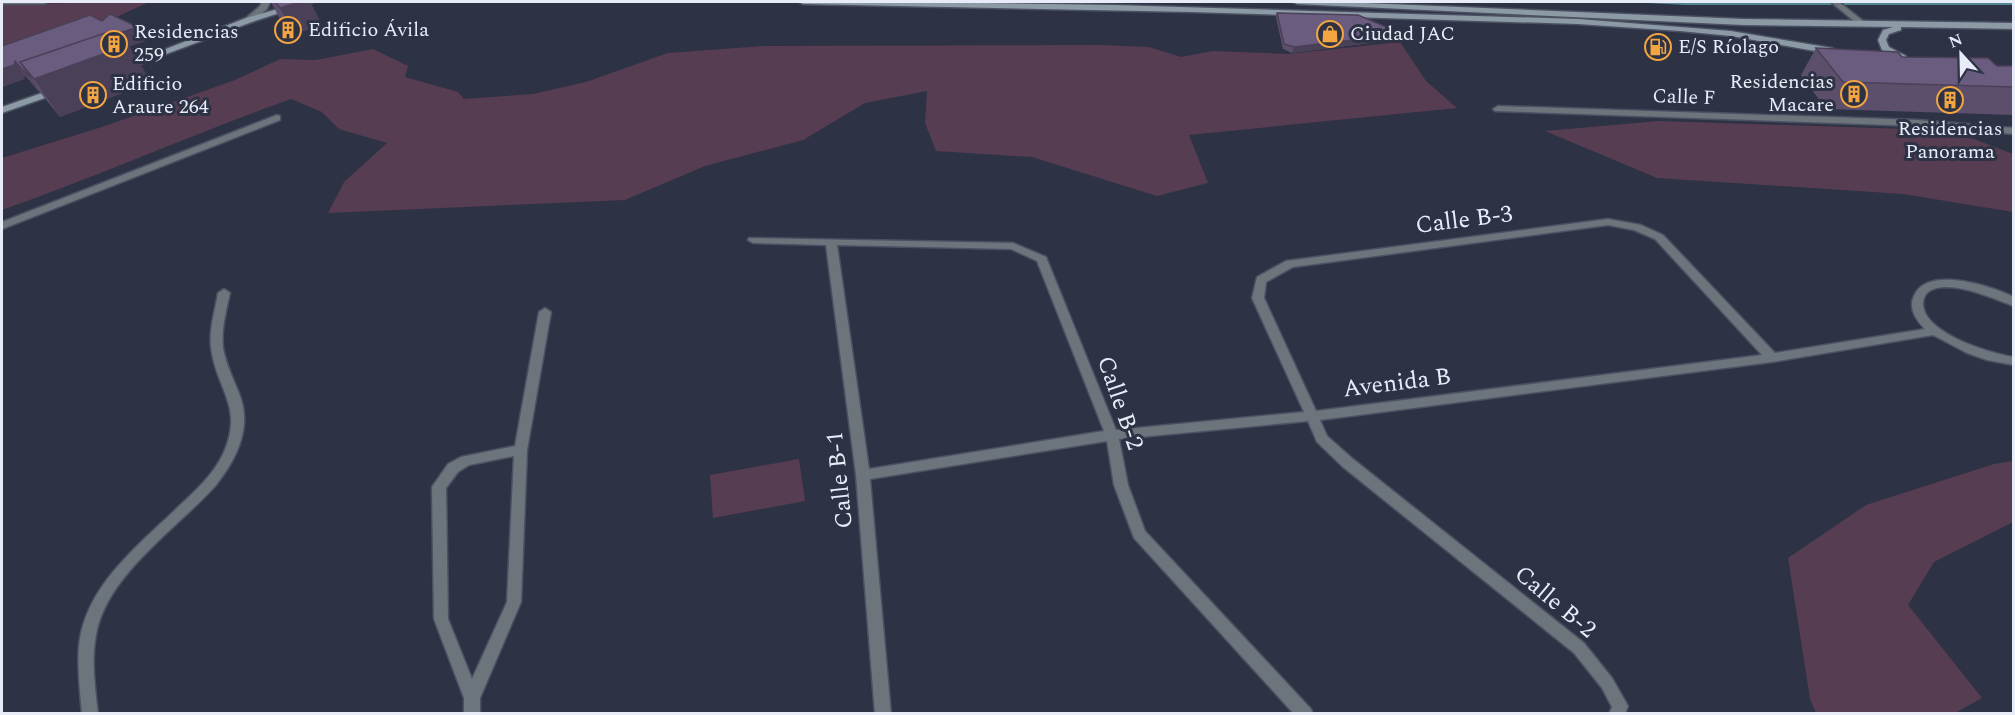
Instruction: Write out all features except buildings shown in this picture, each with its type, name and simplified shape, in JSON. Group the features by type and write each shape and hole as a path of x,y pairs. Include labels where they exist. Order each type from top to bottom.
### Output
{"street":[{"path":"2,2 44,2"},
{"path":"249,20 264,7 266,2"},
{"path":"117,69 249,20 309,2"},
{"path":"803,2 1250,10 1593,24 1747,36 1844,54"},
{"path":"1297,2 1691,20 2013,26"},
{"path":"1835,2 1863,24 1885,48 1912,62"},
{"path":"1885,48 1882,40 1886,32 1908,25"},
{"path":"1892,65 1902,67"},
{"path":"2,110 64,88"},
{"name":"Calle F","path":"1498,109 1918,123 2013,131"},
{"path":"2,226 278,118"},
{"name":"Calle B-3","path":"1313,416 1258,298 1261,280 1290,264 1608,222 1637,227 1659,237 1772,358"},
{"name":"Calle B-2","path":"753,240 1013,246 1042,259 1112,435 1121,484 1139,534 1305,714"},
{"name":"Calle B-1","path":"831,242 863,475 883,714"},
{"path":"2013,302 1990,291 1948,283 1925,288 1916,303 1920,314 1936,332 1957,345 1981,355 2013,361"},
{"path":"90,714 86,653 91,622 107,593 129,565 208,486 230,453 236,436 239,410 223,371 217,347 218,325 224,293"},
{"path":"472,706 514,602 521,450 545,312"},
{"name":"Avenida B","path":"863,475 1112,435 1313,416 1772,358 1936,332"},
{"name":"Calle B-2","path":"1313,416 1322,439 1348,463 1579,648 1612,691 1620,706 1617,714"},
{"path":"472,706 441,619 439,487 453,468 466,461 521,450"}],"shaded area":[{"path":"149,2 97,26 2,56 2,4"},
{"path":"1629,2 2013,2 2014,5 1685,5"},
{"path":"1400,42 1426,81 1457,108 1189,135 1208,183 1157,196 1032,157 936,151 925,123 927,91 865,103 803,140 705,166 625,200 328,213 344,182 387,143 339,129 322,112 291,99 2,210 2,158 105,126 235,80 280,59 316,60 373,49 408,66 405,77 458,92 464,99 533,94 586,82 668,53 763,46 1101,45 1149,47 1181,57 1213,51 1288,54"},
{"path":"1659,121 1907,129 1974,139 2013,154 2013,212 1903,194 1657,178 1545,131"},
{"path":"799,459 805,501 713,518 710,475"},
{"path":"2013,461 2013,522 1934,562 1908,605 1982,698 1955,713 1816,713 1810,699 1788,558 1866,505 1994,464"}],"place":[{"name":"Edificio Ávila","path":"288,30"},
{"name":"Ciudad JAC","path":"1330,34"},
{"name":"Residencias 259","path":"114,44"},
{"name":"E/S Ríolago","path":"1658,47"},
{"name":"Residencias Macare","path":"1854,94"},
{"name":"Edificio Araure 264","path":"93,95"},
{"name":"Residencias Panorama","path":"1950,100"}]}
